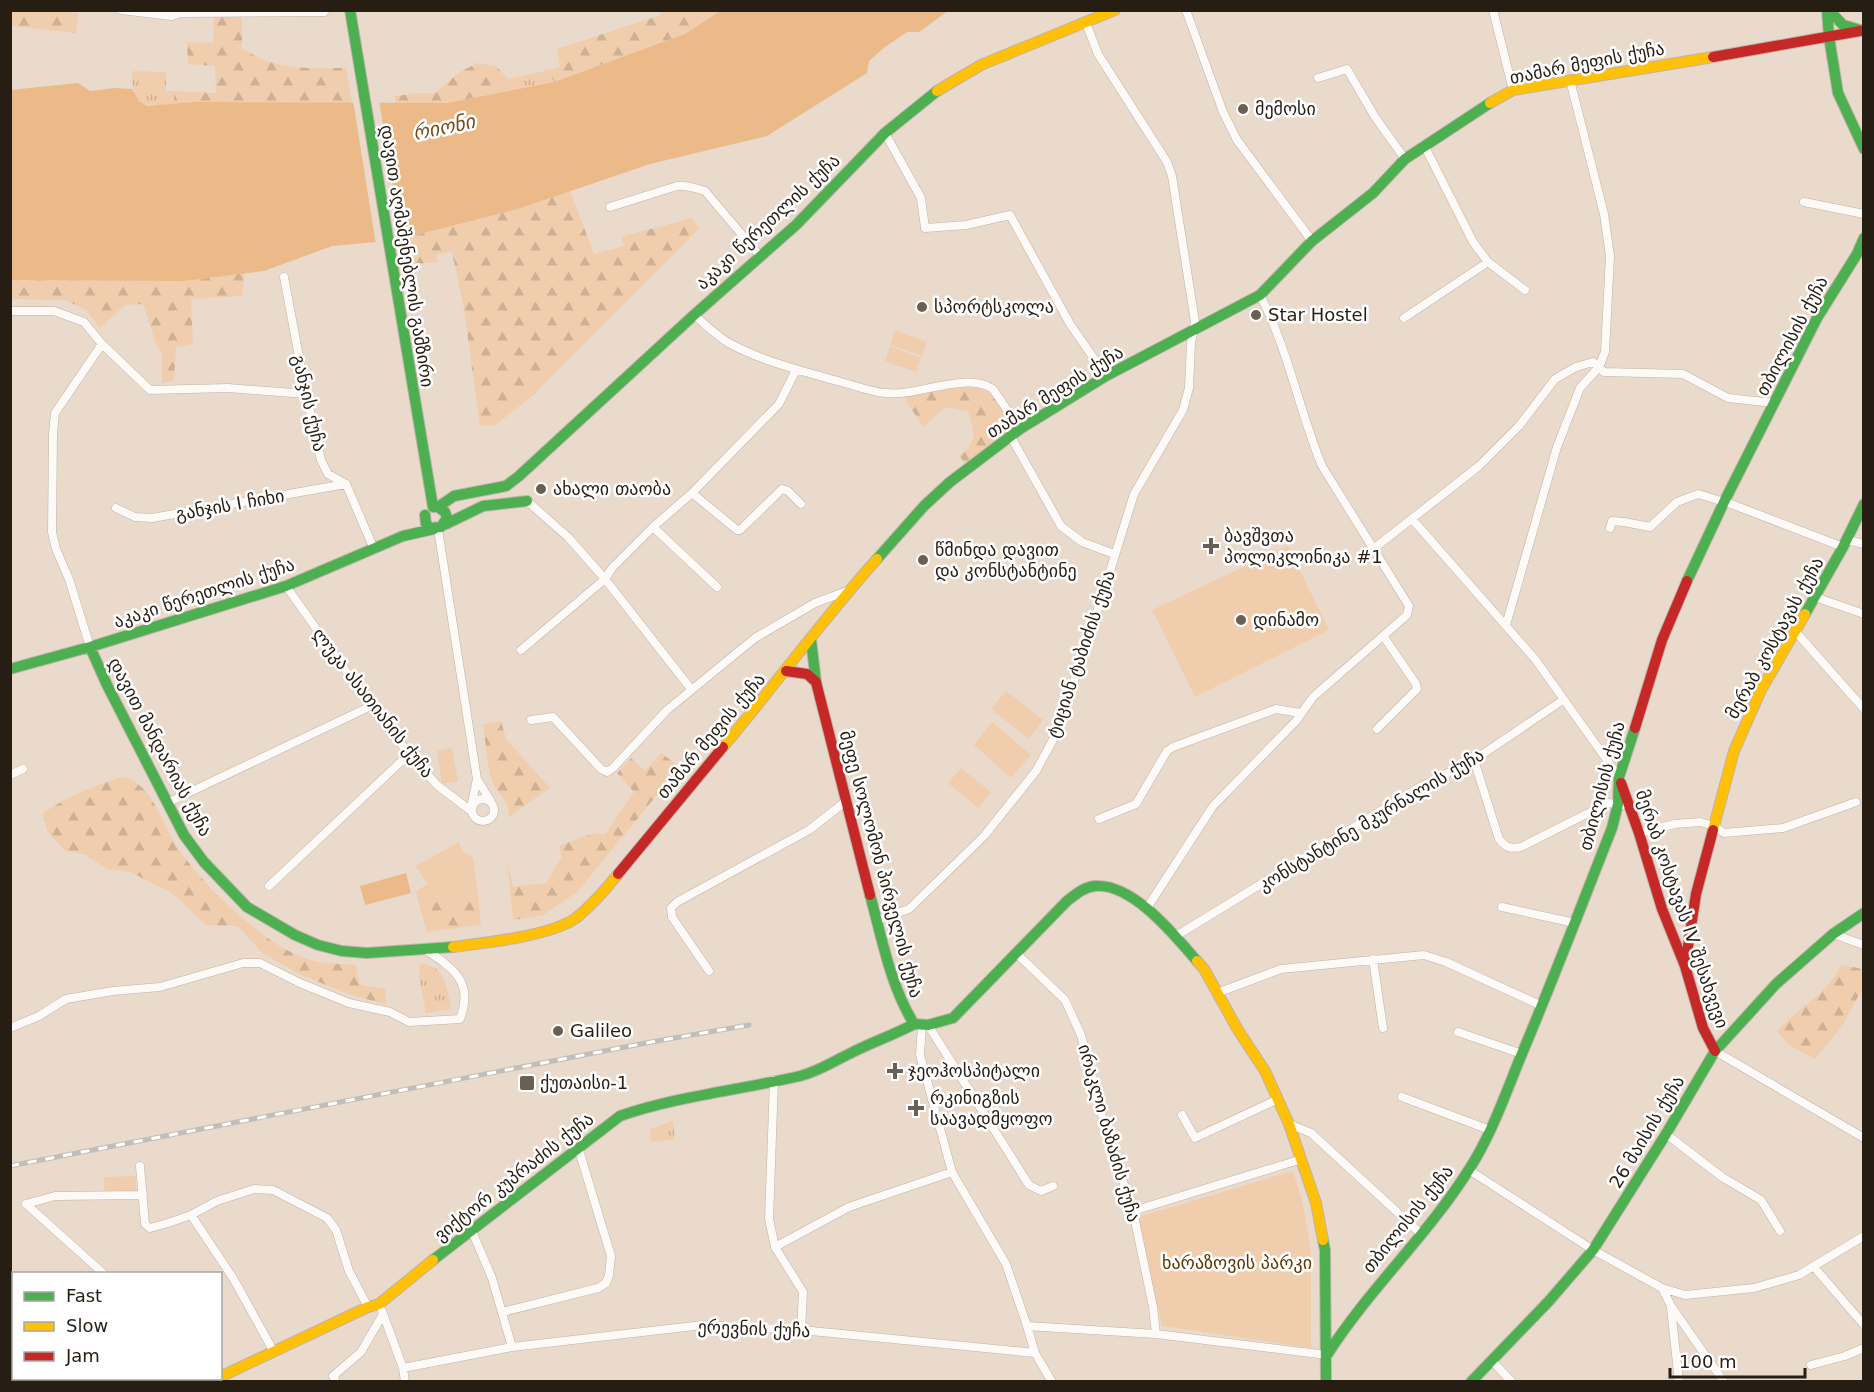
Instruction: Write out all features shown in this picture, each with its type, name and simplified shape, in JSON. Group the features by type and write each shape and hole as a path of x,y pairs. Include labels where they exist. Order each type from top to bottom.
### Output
{"main road":[{"name":"დავით აღმაშენებლის გამზირი","path":"350,10 432,510"},
{"name":"აკაკი წერეთლის ქუჩა","path":"403,536 432,510 454,496 506,486 796,225 885,133 937,91 981,65 1115,10"},
{"path":"1828,10 1845,26 1862,31"},
{"path":"1828,10 1829,37 1838,93 1863,149"},
{"name":"თამარ მეფის ქუჩა","path":"426,950 513,939 541,932 576,918 610,884 786,672 848,591 924,506 950,482 1016,433 1106,376 1260,295 1312,242 1373,193 1405,159 1465,118 1513,90 1862,31"},
{"name":"თბილისის ქუჩა","path":"1619,777 1662,640 1694,564 1817,318 1857,254 1863,238"},
{"path":"506,486 527,501"},
{"name":"აკაკი წერეთლის ქუჩა","path":"10,669 90,647 286,586 403,536 439,528 458,516 483,506 527,501"},
{"name":"მერაბ კოსტავას ქუჩა","path":"1685,966 1696,894 1734,751 1761,690 1845,543 1863,504"},
{"path":"432,510 446,512 447,518 439,528 425,522 432,510"},
{"name":"მეფე სოლომონ პირველის ქუჩა","path":"811,640 816,682 845,802 894,983 904,1008 922,1025"},
{"name":"დავით მანდარიას ქუჩა","path":"90,647 184,835 204,862 247,907 295,935 318,945 342,951 367,953 426,950"},
{"path":"786,672 807,674 816,682"},
{"name":"მერაბ კოსტავას IV შესახვევი","path":"1619,777 1623,805 1639,833 1662,909 1685,966 1703,1028 1715,1051"},
{"name":"თბილისის ქუჩა","path":"1327,1355 1372,1291 1449,1199 1469,1170 1490,1130 1623,805"},
{"path":"922,1025 946,1021 959,1013 1067,901 1081,890 1096,886 1109,888 1119,891 1147,908 1176,936 1204,969 1265,1071 1289,1124 1316,1203 1325,1251 1326,1382"},
{"name":"26 მაისის ქუჩა","path":"1471,1382 1549,1301 1593,1250 1715,1051 1776,984 1833,934 1863,913"},
{"name":"ვიქტორ კუპრაძის ქუჩა","path":"222,1375 376,1308 471,1229 620,1116 649,1106 803,1075 922,1025"}],"street":[{"path":"121,10 172,16 181,12 324,12"},
{"path":"1186,10 1223,112 1237,140 1312,242"},
{"path":"1494,10 1513,90"},
{"name":"ტიციან ტაბიძის ქუჩა","path":"877,920 909,909 984,836 1036,771 1055,736 1062,717 1134,494 1183,410 1189,388 1195,322 1172,176 1167,162 1098,54 1086,23"},
{"path":"1318,78 1347,69 1375,117 1405,159"},
{"path":"1506,625 1557,447 1580,388 1599,367 1605,352 1610,256 1604,214 1570,80"},
{"path":"885,133 921,198 925,228 966,225 1010,216 1070,324 1106,376"},
{"path":"1424,145 1473,242 1488,262 1525,290"},
{"path":"610,207 677,186 699,189 705,191 760,256"},
{"path":"1804,202 1863,214"},
{"path":"1404,318 1488,262"},
{"name":"განჯის ქუჩა","path":"284,277 321,460 328,474 346,484 375,549"},
{"path":"1147,908 1205,816 1296,721 1300,713 1330,681 1384,637 1407,615 1409,610 1322,466 1284,349 1260,295"},
{"path":"10,311 54,311 84,322 102,344 150,390 228,388 306,394"},
{"path":"694,315 728,342 796,370 883,393 904,393 954,384 979,382 986,384 993,388 1061,526 1082,542 1114,554"},
{"path":"90,647 52,532 53,434 56,413 102,344"},
{"path":"1372,550 1479,466 1519,426 1555,379 1576,366 1593,362 1604,372 1683,374 1728,398 1774,404"},
{"path":"521,650 605,579 612,568 653,527 692,493 779,404 796,370"},
{"name":"განჯის I ჩიხი","path":"116,508 135,517 152,518 346,484"},
{"path":"692,493 737,530 740,530 782,489 788,491 801,504"},
{"path":"1610,528 1612,521 1650,527 1677,502 1698,494 1845,543 1863,544"},
{"path":"527,501 568,537 605,579 691,689"},
{"path":"1412,519 1535,659 1619,777"},
{"path":"653,527 717,587"},
{"path":"439,528 477,780 471,809 477,820 489,819 494,809 477,780"},
{"name":"ლუკა ასათიანის ქუჩა","path":"286,586 371,706 409,754 437,785 471,809"},
{"path":"531,720 553,717 601,769 607,772 667,710 755,639 815,603 848,591"},
{"path":"1815,597 1863,614"},
{"path":"1795,631 1863,710"},
{"path":"1377,729 1417,688 1384,637"},
{"name":"კონსტანტინე მკურნალის ქუჩა","path":"1176,936 1418,788 1474,760 1563,700"},
{"path":"167,803 371,706"},
{"path":"1099,819 1136,804 1167,751 1173,747 1276,710 1300,713"},
{"path":"269,886 409,754"},
{"path":"1474,760 1500,839 1504,845 1512,848 1521,847 1608,803 1623,805"},
{"path":"10,775 23,769"},
{"path":"471,809 479,798 491,801"},
{"path":"709,971 672,917 671,909 677,902 809,830 845,802"},
{"path":"1639,833 1676,824 1700,822 1714,826 1724,833 1783,828 1856,802"},
{"path":"1502,907 1575,923"},
{"path":"1833,934 1863,945"},
{"path":"10,1028 39,1016 66,999 113,991 160,987 243,963 260,963 300,983 349,1003 390,1012 409,1022 460,1019 464,1008 460,978 453,968 426,950"},
{"name":"ირაკლი ბაზაძის ქუჩა","path":"1017,954 1065,1000 1081,1035 1106,1131 1133,1211 1153,1307 1156,1334"},
{"path":"1217,993 1281,969 1424,955 1446,962 1542,1006"},
{"path":"1374,959 1383,1028"},
{"path":"922,1025 920,1055 952,1172 1005,1264 1035,1353 1053,1382"},
{"path":"922,1025 933,1035 1029,1185 1041,1191 1053,1186"},
{"path":"1458,1032 1522,1054"},
{"path":"1715,1051 1863,1138"},
{"path":"774,1080 769,1219 775,1248 803,1292 801,1330"},
{"path":"1402,1097 1490,1130"},
{"path":"1182,1115 1195,1138 1278,1099"},
{"path":"1289,1124 1311,1133 1420,1233"},
{"path":"1666,1134 1722,1177 1761,1200 1780,1231"},
{"path":"503,1312 598,1288 606,1283 611,1256 578,1147"},
{"path":"1133,1211 1302,1160"},
{"path":"140,1166 145,1224 150,1228 191,1215 217,1201 254,1189 273,1190 327,1218 336,1230 349,1272 376,1308 403,1368 405,1382"},
{"path":"1469,1170 1593,1250 1662,1288 1685,1295 1754,1288 1799,1275 1863,1236"},
{"path":"775,1248 849,1206 952,1172"},
{"path":"102,1272 26,1204 55,1196 143,1195"},
{"path":"191,1215 233,1278 274,1352"},
{"path":"471,1229 492,1278 512,1347"},
{"path":"1814,1267 1863,1325"},
{"path":"1662,1288 1671,1306 1724,1382"},
{"path":"1671,1306 1679,1382"},
{"path":"336,1382 333,1376 361,1352 376,1308"},
{"name":"ერევნის ქუჩა","path":"403,1368 512,1347 703,1325 801,1330 1035,1353"},
{"path":"1027,1326 1156,1334 1327,1355"},
{"path":"1811,1365 1845,1356 1863,1348"},
{"path":"1492,1361 1512,1382"}],"green space":[{"path":"11,11 78,13 76,33 11,26"},
{"path":"660,11 720,11 685,34 554,82 548,70 560,67 557,49 661,15"},
{"path":"214,12 242,12 242,48 267,61 292,67 346,68 352,103 194,102 174,104 174,91 216,93 215,66 188,64 187,42 213,43"},
{"path":"477,63 496,66 508,79 508,91 447,103 395,103 395,96 435,93 460,72"},
{"path":"548,70 554,82 508,91 508,79"},
{"path":"132,71 166,72 166,91 174,91 174,104 147,105 141,102 134,92"},
{"path":"570,191 594,254 624,246 621,237 692,218 699,229 530,398 495,425 480,426 464,309 452,252 437,254 438,262 415,264 408,239 518,209"},
{"path":"245,273 242,296 191,299 193,344 176,347 174,381 162,383 162,354 156,344 143,304 125,305 100,328 86,310 65,300 11,299 11,280 184,281"},
{"path":"895,330 927,342 922,356 890,345"},
{"path":"890,346 921,358 916,372 885,361"},
{"path":"964,386 975,387 990,394 1000,405 1013,430 966,464 959,456 970,446 973,436 968,411 946,407 923,427 904,397"},
{"name":"დინამო","path":"1288,546 1329,630 1195,697 1152,610"},
{"path":"1006,691 1043,720 1029,739 991,709"},
{"path":"501,721 506,739 550,788 509,817 505,801 494,785 490,773 483,724"},
{"path":"992,722 1031,755 1011,778 974,745"},
{"path":"452,748 458,781 442,784 437,751"},
{"path":"661,753 680,767 577,892 543,915 513,920 507,859 513,887 546,883 562,857 559,846 588,835 605,834 634,792 617,773 631,758 645,771"},
{"path":"961,768 991,792 978,808 948,783"},
{"path":"122,777 133,781 150,796 173,840 190,865 240,916 278,945 297,955 320,962 356,965 359,983 364,986 385,988 386,1005 343,992 299,974 262,953 238,926 206,925 172,893 130,872 107,869 86,855 64,850 47,831 43,813 81,792"},
{"path":"459,842 462,851 473,858 478,895 419,905 416,892 427,884 416,866"},
{"path":"478,895 481,925 427,932 419,905"},
{"path":"421,963 436,969 444,978 451,1006 449,1009 426,1013 419,976"},
{"path":"1841,965 1863,969 1863,987 1843,1025 1815,1059 1789,1045 1777,1031 1828,985"},
{"path":"673,1121 675,1139 651,1142 650,1129"},
{"name":"ხარაზოვის პარკი","path":"1293,1171 1302,1200 1311,1250 1311,1348 1162,1326 1138,1217"},
{"path":"136,1176 136,1191 104,1192 104,1177"}],"water":[{"name":"რიონი","path":"720,11 948,11 919,32 907,32 885,47 869,61 867,73 767,136 650,164 518,209 408,239 332,246 264,271 184,281 11,280 10,90 78,83 90,91 115,88 132,89 139,101 147,106 194,102 447,103 554,82 685,34"},
{"path":"406,873 411,893 365,905 360,886"}],"pier":[{"path":"353,100 379,100 402,242 376,245"}],"railway":[{"path":"10,1166 749,1025"}],"traffic: fast":[{"path":"350,10 433,507"},
{"path":"1827,10 1838,93 1864,149"},
{"path":"1829,10 1843,25 1864,31"},
{"path":"433,507 438,507 454,496 506,486 519,476 796,225 885,133 937,91"},
{"path":"877,559 924,506 950,482 1020,429 1106,376 1260,295 1312,241 1373,193 1405,159 1490,103"},
{"path":"1687,581 1724,502 1817,318 1857,254 1864,238"},
{"path":"446,524 483,506 527,501"},
{"path":"1805,614 1843,547 1864,504"},
{"path":"425,515 426,524 430,528 441,527 447,518 445,512 438,507"},
{"path":"10,669 90,647 286,586 403,536 434,529"},
{"path":"811,640 816,682"},
{"path":"90,647 184,835 204,862 247,907 295,935 318,945 342,951 367,953 453,947"},
{"path":"1327,1355 1361,1308 1435,1218 1484,1144 1612,828 1618,804 1619,777 1635,728"},
{"path":"870,895 893,977 914,1024 928,1025 953,1018 1067,901 1080,891 1095,886 1109,887 1138,902 1165,925 1197,961"},
{"path":"1471,1382 1549,1301 1593,1250 1715,1051 1776,984 1833,934 1864,913"},
{"path":"433,1260 620,1116 664,1103 807,1074 914,1024"},
{"path":"1323,1240 1326,1382"}],"traffic: slow":[{"path":"937,91 981,65 1115,10"},
{"path":"1490,103 1513,90 1713,57"},
{"path":"723,747 877,559"},
{"path":"1713,830 1734,751 1761,690 1805,614"},
{"path":"453,947 517,938 551,930 565,924 587,908 618,874"},
{"path":"1197,961 1265,1071 1289,1124 1316,1203 1323,1240"},
{"path":"222,1376 368,1307 379,1304 433,1260"}],"traffic: jam":[{"path":"1713,57 1860,31"},
{"path":"1635,728 1662,640 1687,581"},
{"path":"786,671 807,674 816,682 870,895"},
{"path":"618,874 723,747"},
{"path":"1621,783 1662,909 1685,966 1703,1028 1715,1051"},
{"path":"1685,966 1696,894 1713,830"}],"place":[{"name":"მემოსი","path":"1243,109"},
{"name":"სპორტსკოლა","path":"922,307"},
{"name":"Star Hostel","path":"1256,315"},
{"name":"ახალი თაობა","path":"541,489"},
{"name":"ბავშვთა პოლიკლინიკა #1","path":"1211,546"},
{"name":"წმინდა დავით და კონსტანტინე","path":"923,560"},
{"name":"დინამო","path":"1241,620"},
{"name":"Galileo","path":"558,1031"},
{"name":"ჯეოჰოსპიტალი","path":"895,1071"},
{"name":"ქუთაისი-1","path":"527,1083"},
{"name":"რკინიგზის საავადმყოფო","path":"916,1108"}]}
